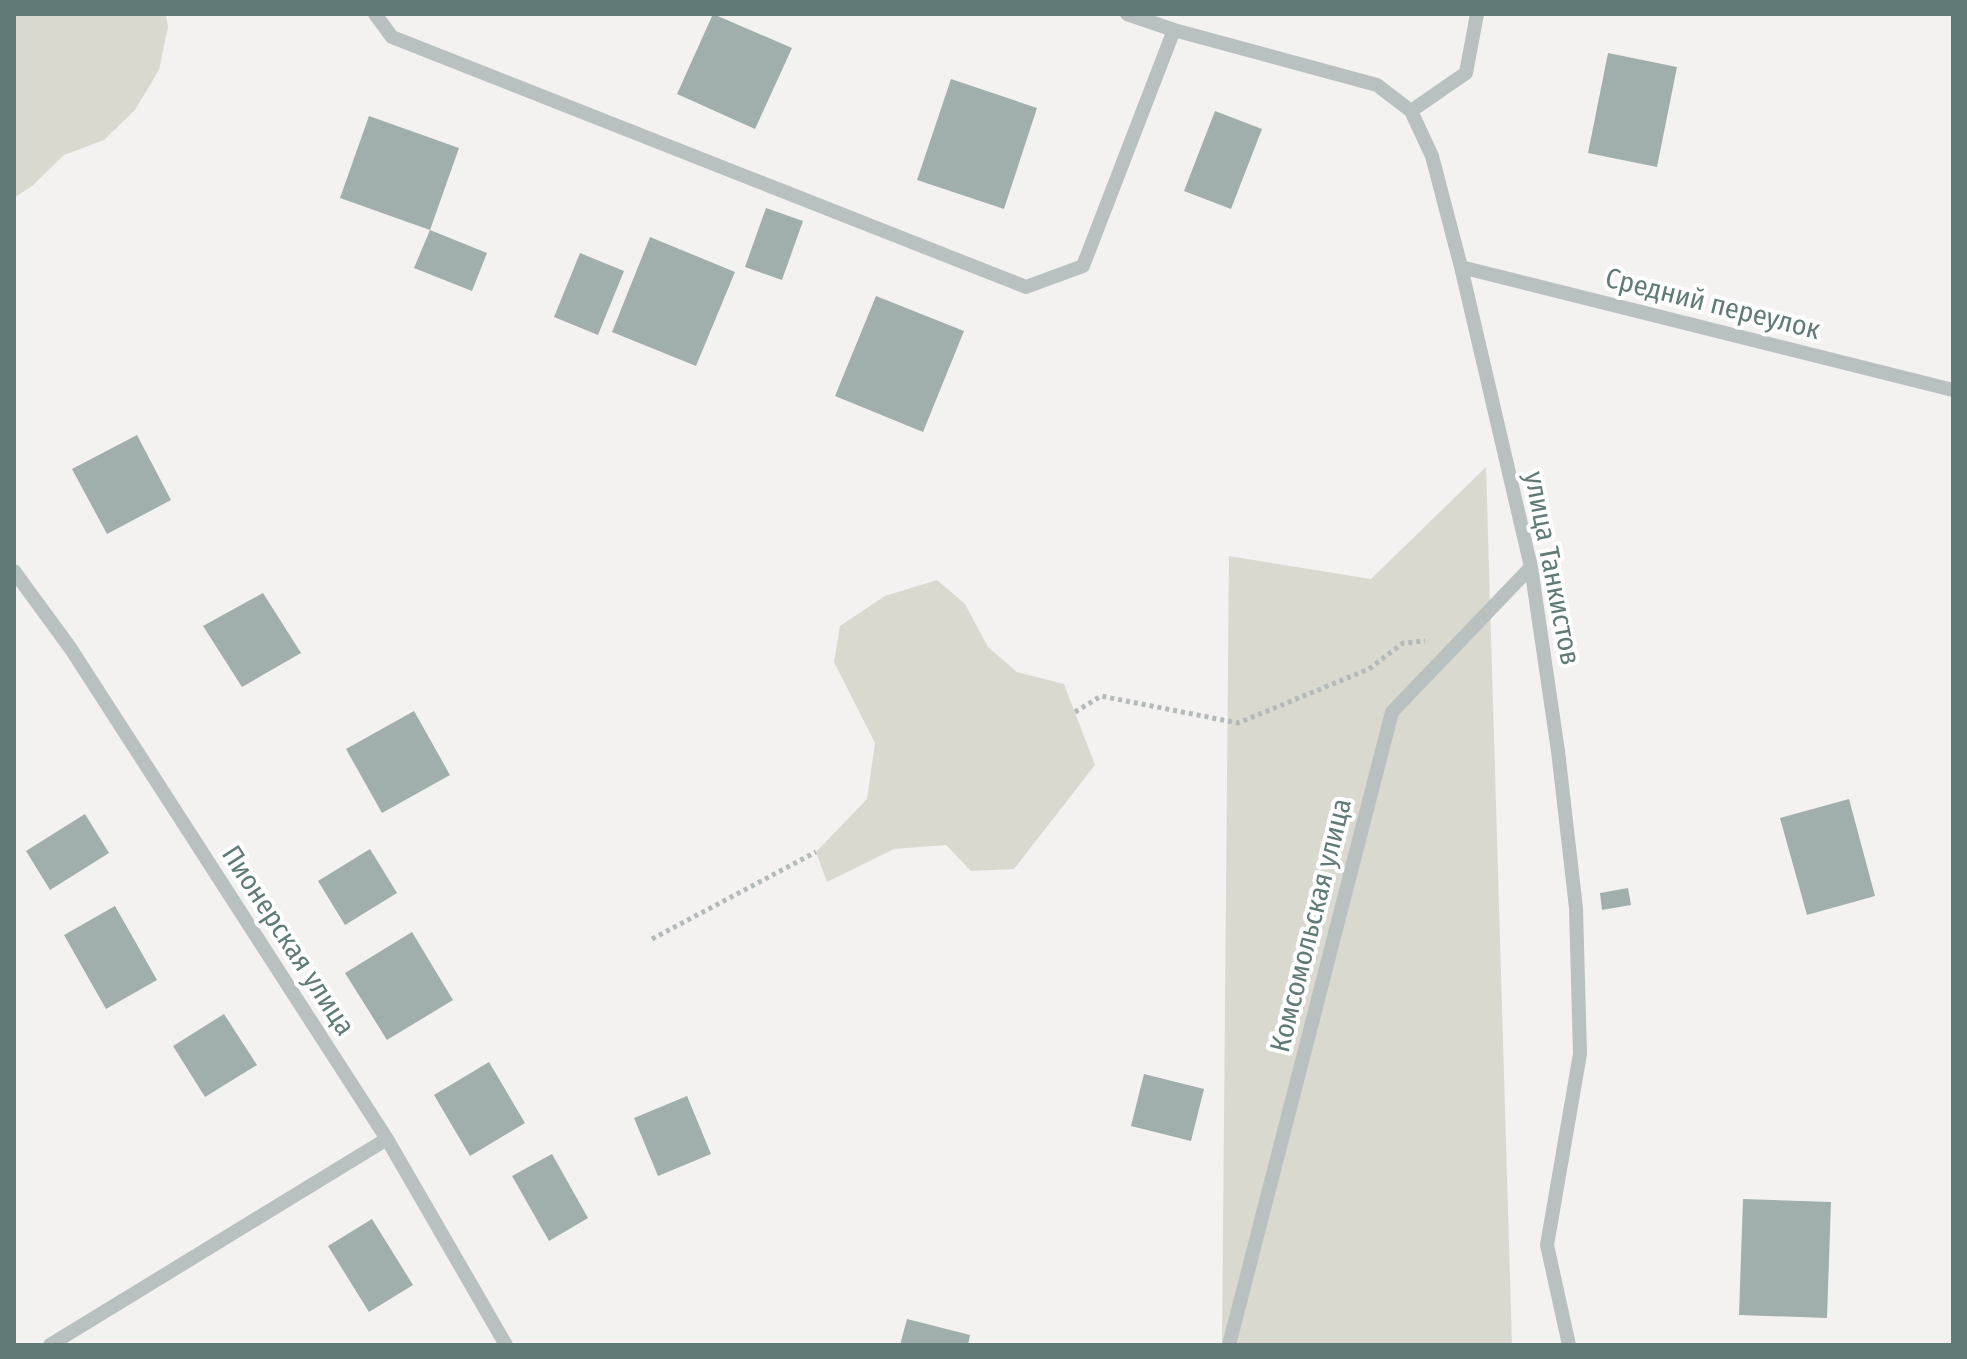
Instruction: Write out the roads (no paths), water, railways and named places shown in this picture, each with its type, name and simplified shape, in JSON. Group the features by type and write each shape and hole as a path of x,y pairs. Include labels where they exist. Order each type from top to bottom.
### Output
{"street":[{"path":"375,14 392,37 1026,287 1083,266 1174,30"},
{"name":"улица Танкистов","path":"1127,14 1174,30 1377,85 1411,111 1432,156 1531,567 1558,751 1576,908 1580,1054 1547,1245 1569,1345"},
{"path":"1411,111 1466,73 1477,14"},
{"name":"Средний переулок","path":"1461,267 1953,390"},
{"name":"Комсомольская улица","path":"1229,1345 1392,712 1531,567"},
{"name":"Пионерская улица","path":"14,571 71,649 387,1139 506,1345"},
{"path":"50,1345 387,1139"}]}
